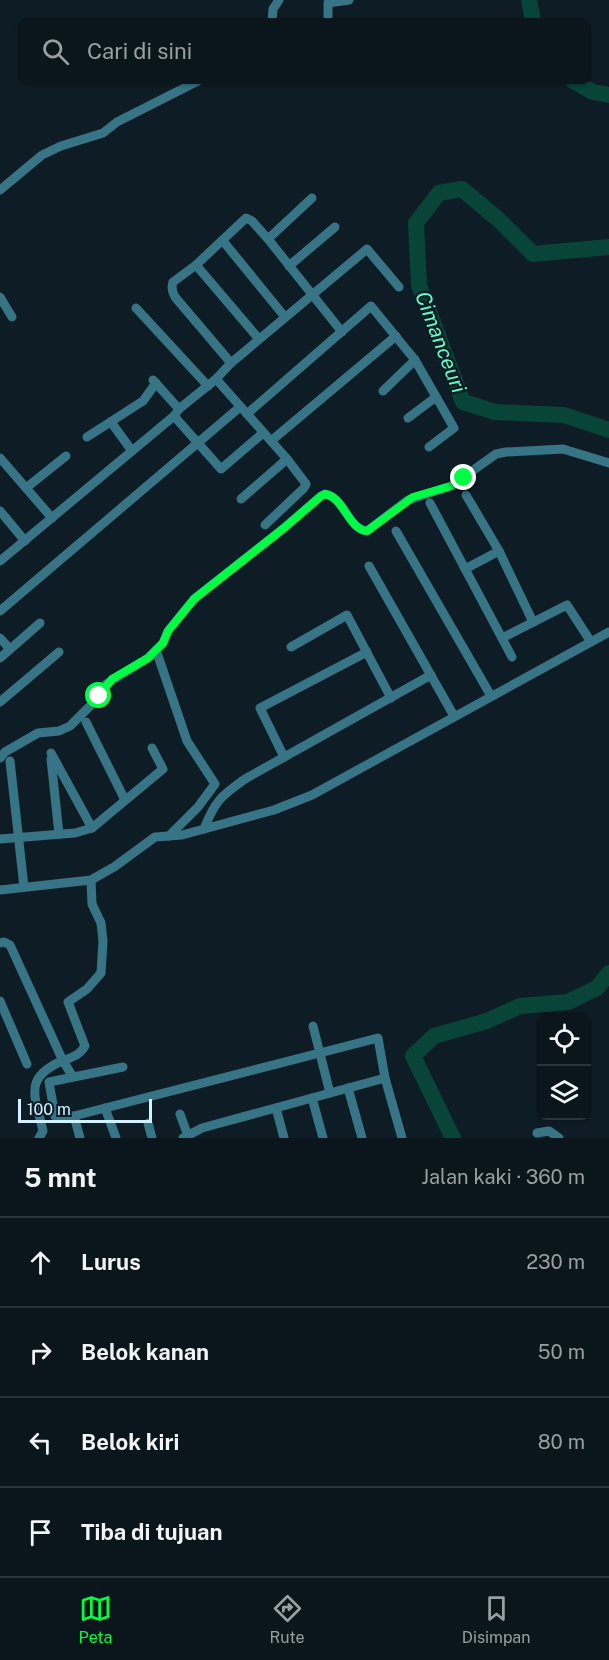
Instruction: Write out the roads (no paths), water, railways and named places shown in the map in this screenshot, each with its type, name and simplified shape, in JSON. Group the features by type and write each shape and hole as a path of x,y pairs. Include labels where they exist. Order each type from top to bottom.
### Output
{"street":[{"path":"272,18 273,10 279,0"},
{"path":"328,18 328,3 349,0"},
{"path":"0,190 42,155 61,146 103,133 117,122 192,84"},
{"path":"268,239 312,198"},
{"path":"231,363 172,291 173,282 196,265 246,218 252,221 268,239 342,332"},
{"path":"289,266 335,228"},
{"path":"223,241 285,316"},
{"path":"0,561 216,380 231,363 285,316 367,249 399,287"},
{"path":"196,265 259,339"},
{"path":"0,297 12,317"},
{"path":"247,414 371,306 415,360 454,428 429,447"},
{"path":"136,308 208,386"},
{"path":"271,441 396,336"},
{"path":"383,391 415,360"},
{"path":"216,380 305,481 306,486 265,525"},
{"path":"87,437 144,401 154,382 197,444 221,469 263,433"},
{"path":"408,418 436,397"},
{"path":"0,611 110,515 240,407"},
{"path":"111,422 132,451"},
{"path":"24,887 5,752 38,733 59,731 70,726 96,700 106,684 148,658 156,650 194,599 325,494 333,497 360,529 367,531 408,500 451,486 496,454 563,449 609,462"},
{"path":"26,488 66,456"},
{"path":"0,458 52,518"},
{"path":"241,499 288,459"},
{"path":"466,495 499,551 533,622"},
{"path":"430,503 512,657"},
{"path":"0,511 25,541"},
{"path":"396,531 491,696"},
{"path":"465,569 499,551"},
{"path":"369,566 454,716"},
{"path":"502,638 567,605 591,642"},
{"path":"291,647 347,615 391,698"},
{"path":"0,658 40,623"},
{"path":"0,890 91,880 114,867 155,837 182,835 274,810 312,795 609,632"},
{"path":"0,638 10,650"},
{"path":"156,650 187,741 215,784 198,807 169,836"},
{"path":"0,702 59,652"},
{"path":"284,757 260,708 367,652"},
{"path":"204,829 221,795 245,779 431,675"},
{"path":"86,722 125,800"},
{"path":"0,839 75,833 92,828 163,769 152,748"},
{"path":"59,834 51,753 92,828"},
{"path":"39,1138 43,1131 34,1086 37,1077 48,1067 80,1054 85,1046 68,1002 87,989 101,973 104,941 101,923 92,904 91,880"},
{"path":"0,943 10,945 63,1061 73,1077"},
{"path":"0,1001 27,1064"},
{"path":"313,1026 330,1093"},
{"path":"123,1067 49,1082 56,1116 74,1116 378,1038 385,1078 402,1138"},
{"path":"180,1114 186,1137 202,1128 385,1078"},
{"path":"348,1088 362,1138"},
{"path":"312,1098 323,1138"},
{"path":"105,1108 116,1138"},
{"path":"276,1108 284,1138"},
{"path":"74,1116 80,1138"},
{"path":"148,1124 152,1138"},
{"path":"537,1133 549,1131 559,1138"}],"waterway":[{"name":"Cimanceuri","path":"529,0 532,18"},
{"name":"Cimanceuri","path":"578,84 593,92 609,95"},
{"name":"Cimanceuri","path":"609,247 533,254 499,220 462,189 439,193 416,223 419,285 463,402 495,412 564,415 609,430"},
{"name":"Cimanceuri","path":"453,1138 413,1056 434,1036 487,1021 520,1006 568,1002 597,988 609,973"}]}
